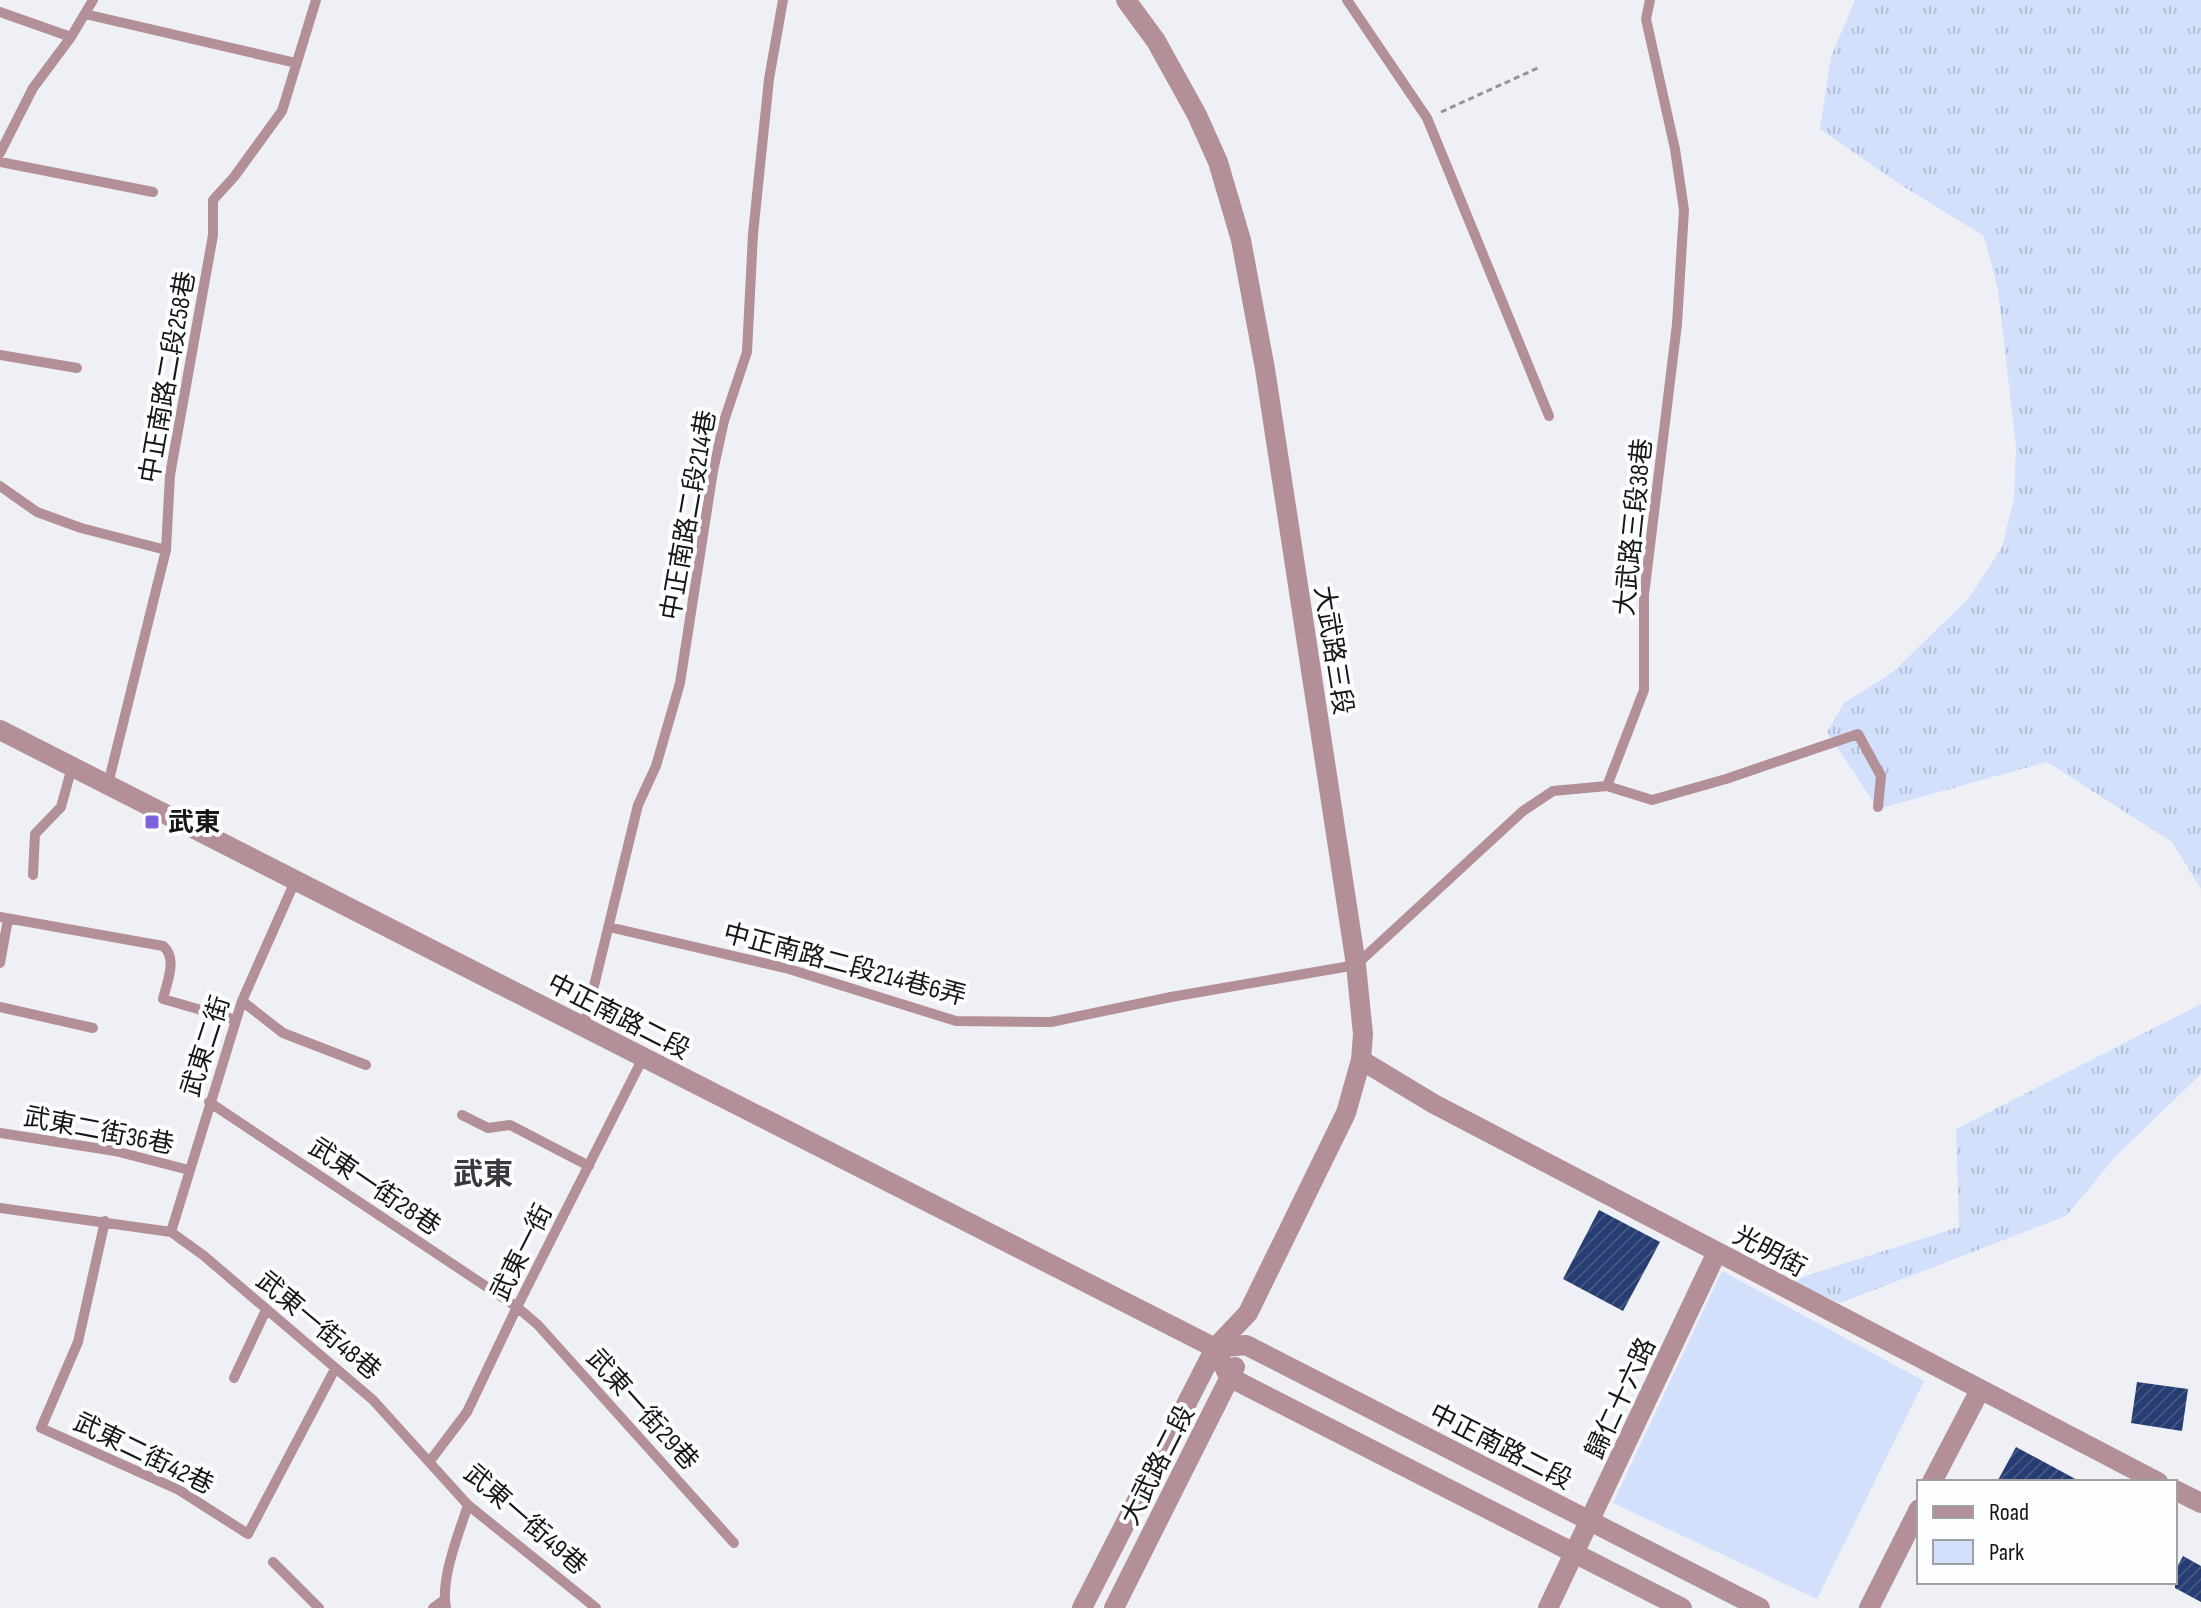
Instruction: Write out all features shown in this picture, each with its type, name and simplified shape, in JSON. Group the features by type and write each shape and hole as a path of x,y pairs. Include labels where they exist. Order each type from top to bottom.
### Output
{"street":[{"name":"大武路三段","path":"1126,0 1156,41 1197,115 1218,162 1241,240 1265,369 1356,965 1363,1034 1361,1060 1346,1113 1248,1313 1215,1348"},
{"name":"中正南路二段","path":"0,730 1215,1348"},
{"name":"光明街","path":"1361,1060 1434,1104 2154,1480"},
{"name":"歸仁十六路","path":"1548,1608 1717,1252"},
{"name":"大武路三段","path":"1246,1345 1248,1313"},
{"name":"中正南路二段","path":"1246,1345 1760,1608"},
{"path":"1246,1345 1215,1348 1229,1377 1682,1608"},
{"name":"大武路二段","path":"1114,1608 1246,1345"},
{"name":"大武路二段","path":"1082,1608 1215,1348"},
{"path":"1933,1480 1980,1390"},
{"path":"2177,1491 2201,1503"},
{"path":"1869,1608 1917,1513"}],"lane":[{"path":"0,153 33,88 71,37 93,0"},
{"name":"中正南路二段258巷","path":"108,784 166,550 170,475 213,235 213,200 234,177 282,111 316,0"},
{"name":"中正南路二段214巷","path":"584,1027 638,805 656,766 680,683 713,471 724,421 747,352 762,141 783,0"},
{"path":"1347,0 1427,118 1549,416"},
{"name":"大武路三段38巷","path":"1607,786 1644,690 1644,595 1677,324 1684,210 1675,149 1646,19 1650,0"},
{"path":"0,12 71,37"},
{"path":"85,14 296,63"},
{"path":"0,162 153,192"},
{"path":"0,355 77,368"},
{"path":"0,486 37,512 81,528 166,550"},
{"path":"1356,965 1523,811 1553,791 1607,786 1652,800 1726,779 1858,734 1881,776 1878,807"},
{"path":"33,875 35,834 61,807 72,767"},
{"name":"武東二街","path":"171,1232 242,1001 296,879"},
{"path":"0,963 4,918 163,946 172,958 163,999 236,1020"},
{"name":"中正南路二段214巷6弄","path":"609,927 789,969 956,1021 1051,1022 1171,997 1356,965"},
{"path":"242,1001 283,1033 366,1065"},
{"path":"0,1007 93,1028"},
{"name":"武東一街","path":"430,1461 467,1412 643,1058"},
{"name":"武東一街28巷","path":"209,1102 517,1307"},
{"path":"462,1115 488,1128 510,1125 589,1166"},
{"name":"武東二街36巷","path":"0,1133 115,1151 189,1170"},
{"path":"0,1208 171,1232"},
{"name":"武東二街42巷","path":"105,1221 78,1342 41,1428 179,1490 248,1534 335,1369"},
{"name":"武東一街48巷","path":"171,1232 203,1255 373,1400 430,1461"},
{"name":"武東一街29巷","path":"517,1307 538,1325 734,1543"},
{"path":"234,1378 266,1310"},
{"name":"武東一街49巷","path":"430,1461 468,1505 596,1608"},
{"path":"433,1608 445,1604 452,1554 468,1505"},
{"path":"273,1562 319,1608"}],"path":[{"path":"1427,118 1540,67"}],"green space":[{"path":"1855,0 2201,0 2201,889 2172,842 2047,762 1878,809 1827,732 1844,703 1893,672 1969,598 2002,547 2014,498 2016,447 1998,290 1984,236 1901,185 1820,129 1831,57"},
{"path":"2201,1004 2201,1074 2116,1156 2066,1216 1840,1303 1790,1281 1959,1227 1956,1129"},
{"path":"1722,1271 1924,1381 1817,1599 1613,1503"}],"building":[{"path":"1599,1210 1660,1242 1623,1311 1563,1279"},
{"path":"2137,1382 2188,1389 2182,1431 2131,1423"},
{"path":"2016,1447 2077,1480 1998,1480"},
{"path":"2183,1556 2201,1566 2201,1602 2175,1588 2177,1567"}],"place":[{"name":"武東","path":"152,822"}],"district":[{"name":"武東","path":"483,1174"}]}
